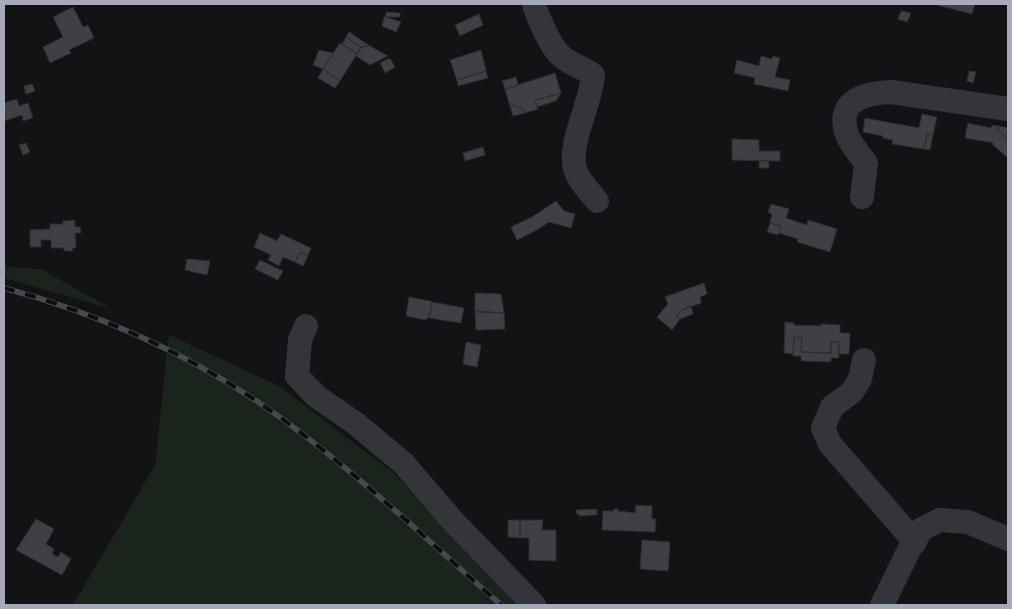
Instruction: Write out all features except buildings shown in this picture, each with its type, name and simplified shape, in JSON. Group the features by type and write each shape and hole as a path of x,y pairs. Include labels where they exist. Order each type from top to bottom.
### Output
{"street":[{"path":"534,4 537,16 559,54 593,75 592,89 573,151 575,170 597,201"},
{"path":"862,197 866,163 848,138 843,120 850,104 859,97 872,92 891,92 1008,109"},
{"path":"306,326 300,340 297,376 316,396 355,423 403,463 452,520 534,605"},
{"path":"864,360 860,379 852,392 832,407 823,428 830,444 915,542"},
{"path":"882,605 922,529 940,520 968,522 1008,539"}],"shaded area":[{"path":"4,258 7,267 41,269 112,309 4,278"},
{"path":"169,335 279,386 394,473 505,592 520,605 73,605 155,465"}],"railway":[{"path":"4,288 72,309 139,336 234,386 326,452 386,502 501,605"}]}
